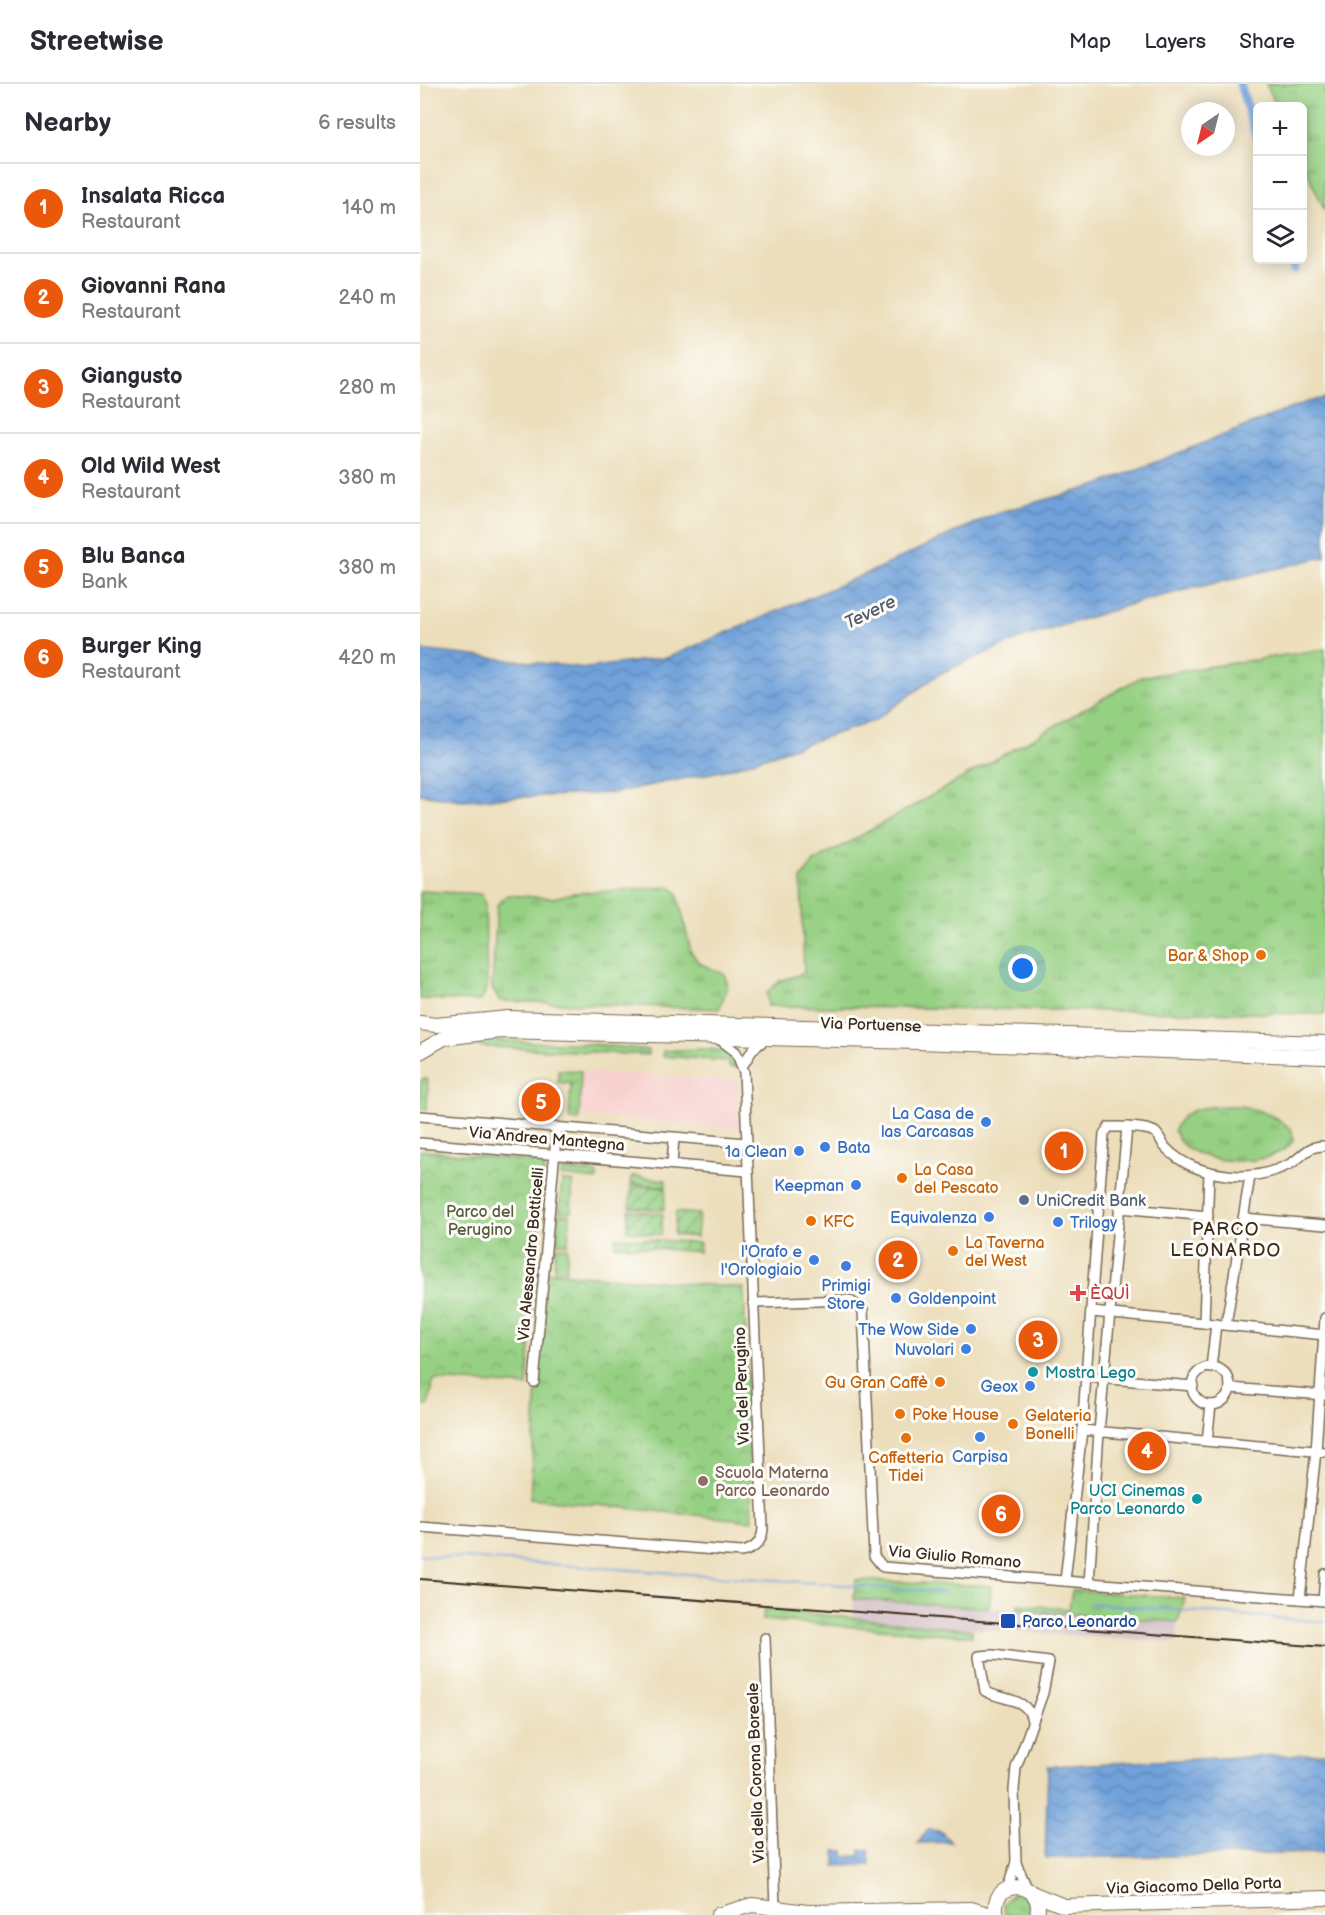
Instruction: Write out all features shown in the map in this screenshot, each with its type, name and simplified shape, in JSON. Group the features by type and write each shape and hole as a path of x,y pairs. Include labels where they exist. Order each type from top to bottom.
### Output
{"street":[{"name":"Via Portuense","path":"420,1023 436,1025 508,1018 1325,1042"},
{"name":"Via Portuense","path":"420,1052 444,1038 493,1032 714,1036 1325,1057"},
{"path":"714,1036 734,1049 743,1065 753,1049 767,1038"},
{"name":"Via del Perugino","path":"420,1527 741,1552 752,1549 760,1540 763,1531 743,1065"},
{"name":"Via Andrea Mantegna","path":"420,1116 746,1143"},
{"path":"1065,1581 1082,1430 1104,1134 1109,1127 1127,1127 1156,1132 1178,1160 1209,1172 1250,1176 1292,1163 1309,1147 1325,1146"},
{"path":"1089,1582 1104,1378 1127,1127"},
{"name":"Via Alessandro Botticelli","path":"534,1382 557,1128"},
{"path":"672,1164 674,1138"},
{"name":"Via Andrea Mantegna","path":"420,1143 747,1171"},
{"path":"1204,1323 1209,1172"},
{"path":"1211,1368 1250,1176"},
{"path":"1120,1208 1208,1216"},
{"path":"1243,1218 1325,1225"},
{"name":"Via Giulio Romano","path":"753,1303 849,1300 862,1310 874,1554 880,1565 890,1568 1324,1601"},
{"path":"1092,1312 1324,1335"},
{"path":"1300,1599 1320,1451 1325,1318"},
{"path":"1217,1368 1227,1375 1230,1388 1226,1399 1211,1405 1197,1398 1193,1386 1197,1374 1217,1368"},
{"path":"1086,1377 1193,1386"},
{"path":"1230,1388 1322,1395"},
{"path":"1207,1441 1211,1405"},
{"path":"1082,1430 1320,1451"},
{"path":"1324,1601 1325,1574"},
{"name":"Via della Corona Boreale","path":"765,1638 775,1907"},
{"path":"971,1909 997,1898 1008,1887 1016,1862 1015,1779 1043,1693 1049,1662 993,1655 979,1656 985,1691 1030,1703 1043,1693"},
{"path":"1015,1700 1031,1714 1032,1721"},
{"path":"1016,1862 1038,1902 1037,1915"},
{"name":"Via Giacomo Della Porta","path":"1008,1887 1018,1886 1064,1906"},
{"path":"997,1898 997,1915"},
{"name":"Via Giacomo Della Porta","path":"1044,1915 1064,1906 1325,1898"},
{"path":"718,1915 745,1906 817,1912 971,1909 991,1915"}],"shaded area":[{"path":"583,1071 736,1081 739,1129 580,1115"},
{"path":"854,1599 1178,1622 1177,1643 853,1620"}],"green space":[{"path":"1266,84 1325,84 1325,211 1307,172 1307,102 1275,102"},
{"path":"1325,649 1325,1014 768,1006 767,992 780,981 804,973 801,879 814,862 1141,677"},
{"path":"670,887 677,892 691,952 699,963 724,974 728,986 719,1009 500,1001 492,988 497,905 507,895 553,898 574,893"},
{"path":"420,891 482,894 485,906 487,988 481,1001 420,999"},
{"path":"475,1040 592,1044 648,1050 648,1055 453,1045"},
{"path":"727,1050 732,1053 735,1068 729,1067 728,1061 663,1056 663,1051"},
{"path":"558,1070 581,1071 579,1120 569,1119 571,1084 558,1082"},
{"path":"424,1078 428,1080 427,1109 420,1108 420,1082"},
{"path":"1241,1106 1262,1112 1280,1121 1292,1130 1293,1141 1283,1150 1255,1160 1221,1160 1192,1151 1181,1143 1174,1131 1178,1122 1193,1111 1211,1107"},
{"name":"Parco del Perugino","path":"420,1150 545,1163 527,1386 434,1380 428,1406 420,1405"},
{"path":"562,1170 597,1173 597,1180 561,1176"},
{"path":"632,1176 666,1180 666,1187 631,1183"},
{"path":"562,1181 573,1182 571,1212 559,1211"},
{"path":"631,1185 666,1188 664,1210 630,1207"},
{"path":"629,1210 663,1214 661,1235 627,1231"},
{"path":"676,1212 699,1214 697,1237 674,1235"},
{"path":"559,1214 570,1215 568,1244 557,1243"},
{"path":"616,1237 700,1243 699,1252 615,1245"},
{"path":"556,1246 568,1248 566,1271 554,1271"},
{"path":"544,1272 744,1288 752,1521 530,1498"},
{"path":"856,1580 991,1586 989,1608 854,1599"},
{"path":"1072,1590 1185,1598 1178,1622 1018,1610 1018,1604 1069,1609"},
{"path":"764,1609 972,1630 972,1636 763,1620"},
{"path":"1013,1893 1023,1894 1030,1901 1030,1915 1004,1914 1003,1904"}],"water":[{"name":"Tevere","path":"1325,398 1325,557 1145,600 1016,640 941,673 874,721 726,770 613,793 461,800 420,794 420,650 587,668 669,657 870,572 996,513 1095,486 1307,402"},
{"path":"1325,1753 1325,1853 1045,1858 1048,1766"},
{"path":"928,1830 940,1831 951,1842 918,1843"},
{"path":"860,1850 869,1850 870,1865 835,1866 835,1851 844,1851 844,1856 860,1856"}],"waterway":[{"path":"1240,84 1253,125"},
{"path":"1294,264 1295,270"},
{"path":"420,1555 945,1592"},
{"path":"1089,1603 1325,1622"}],"railway":[{"path":"420,1579 1325,1647"}],"place":[{"name":"Bar & Shop","path":"1261,955"},
{"name":"Blu Banca","path":"541,1102"},
{"name":"La Casa de las Carcasas","path":"986,1122"},
{"name":"Bata","path":"825,1147"},
{"name":"1a Clean","path":"799,1151"},
{"name":"Insalata Ricca","path":"1064,1151"},
{"name":"La Casa del Pescato","path":"902,1178"},
{"name":"Keepman","path":"856,1185"},
{"name":"UniCredit Bank","path":"1024,1200"},
{"name":"Equivalenza","path":"989,1217"},
{"name":"KFC","path":"811,1221"},
{"name":"Trilogy","path":"1058,1222"},
{"name":"La Taverna del West","path":"953,1251"},
{"name":"l'Orafo e l'Orologiaio","path":"814,1260"},
{"name":"Giovanni Rana","path":"898,1260"},
{"name":"Primigi Store","path":"846,1266"},
{"name":"ÈQUÌ","path":"1078,1293"},
{"name":"Goldenpoint","path":"896,1298"},
{"name":"The Wow Side","path":"971,1329"},
{"name":"Giangusto","path":"1038,1340"},
{"name":"Nuvolari","path":"966,1349"},
{"name":"Mostra Lego","path":"1033,1372"},
{"name":"Gu Gran Caffè","path":"940,1382"},
{"name":"Geox","path":"1030,1386"},
{"name":"Poke House","path":"900,1414"},
{"name":"Gelateria Bonelli","path":"1013,1424"},
{"name":"Carpisa","path":"980,1437"},
{"name":"Caffetteria Tidei","path":"906,1438"},
{"name":"Old Wild West","path":"1147,1451"},
{"name":"Scuola Materna Parco Leonardo","path":"703,1481"},
{"name":"UCI Cinemas Parco Leonardo","path":"1197,1499"},
{"name":"Burger King","path":"1001,1514"},
{"name":"Parco Leonardo","path":"1008,1621"}],"district":[{"name":"PARCO LEONARDO","path":"1226,1239"}]}
